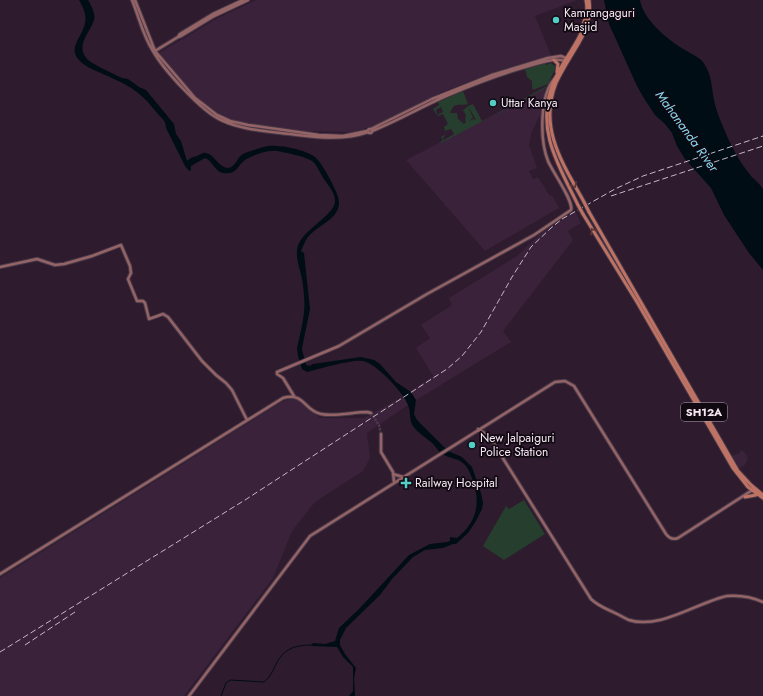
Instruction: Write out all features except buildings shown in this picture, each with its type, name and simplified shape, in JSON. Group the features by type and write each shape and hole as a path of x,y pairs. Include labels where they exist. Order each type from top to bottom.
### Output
{"main road":[{"name":"SH12A","path":"588,0 584,20 575,44 553,93 550,113 551,128 558,155 589,212 734,463 758,495 763,498"},
{"name":"SH12A","path":"588,0 590,13 587,27 582,38 556,76 547,108 548,136 555,159 583,214 634,296 709,429 748,487 763,495"},
{"path":"554,60 558,66 556,76"},
{"path":"744,496 748,487"},
{"path":"744,496 758,495"}],"street":[{"path":"134,0 155,51 196,98 224,119 261,128 319,135 343,136 370,131"},
{"path":"134,0 150,45 155,54 192,98 204,109 215,117 239,126 310,136 344,138 370,131 432,99 477,82 561,56 567,61"},
{"path":"178,37 180,34 213,14 243,0"},
{"path":"155,51 214,16 248,0"},
{"path":"548,60 559,59 567,61"},
{"path":"370,413 320,414 294,396 283,378 276,372 339,346 427,294 534,235 571,210 572,207 565,192 548,161 543,139 545,100 550,84 556,76"},
{"path":"0,267 37,259 55,265 64,264 121,246 131,269 128,278 131,289 137,301 143,301 145,303 149,319 153,319 163,314 168,317 202,361 216,375 226,382 232,390 247,420"},
{"path":"189,696 307,538 553,383 565,381 571,383 575,388 668,536 674,539 678,538 754,490"},
{"path":"0,574 281,399 294,396"},
{"path":"478,429 489,436 591,599 596,604 629,620 644,622 672,616 727,596 754,598 763,602"},
{"path":"381,434 380,447 382,455 393,474 394,483"},
{"path":"393,474 403,477"}],"shaded area":[{"path":"256,0 577,0 535,16 551,55 494,72 440,93 378,125 351,132 304,131 250,125 224,118 203,103 187,87 159,53 218,18"},
{"path":"545,88 542,117 539,117 532,131 529,145 537,168 529,171 533,179 538,177 550,196 552,195 559,208 485,251 406,160"},
{"path":"575,211 581,223 568,231 573,240 503,331 511,342 405,407 367,433 370,458 363,471 315,502 292,531 273,578 184,696 0,696 0,578 280,403 291,398 300,400 320,418 364,418 400,398 433,376 416,348 430,338 421,325 452,305 449,298 517,256 541,233"},
{"path":"740,450 744,451 748,458 745,465 739,468 731,456 740,453"}],"green space":[{"path":"545,63 546,65 551,63 556,67 548,84 533,90 532,81 527,77 525,69"},
{"path":"547,86 546,88 497,113"},
{"path":"463,91 468,104 453,107 450,113 457,113 458,119 464,124 466,122 466,116 464,111 462,111 468,106 473,104 482,121 491,117 441,143 440,142 443,140 441,137 446,134 443,138 444,140 454,134 451,129 445,131 444,127 448,124 443,114 437,115 443,112 441,107 436,110 437,114 433,109 439,105 438,102","holes":["468,106 476,120 474,119 469,121 473,118"]},
{"path":"524,500 545,534 504,560 483,546 506,506 509,509"}],"water":[{"path":"79,0 88,0 94,15 94,20 84,39 82,49 87,59 109,72 128,79 146,90 174,124 176,134 181,141 187,161 203,153 207,153 221,165 228,168 233,166 243,154 264,147 274,146 300,150 312,155 319,161 335,188 339,205 333,216 315,230 305,241 301,251 304,253 310,309 302,348 306,365 310,366 313,364 361,357 374,360 380,364 396,382 411,392 416,400 414,414 417,420 448,451 462,457 472,467 483,503 482,509 476,521 468,533 456,544 443,548 425,550 413,557 392,579 380,595 346,628 340,640 340,645 356,668 354,678 355,696 349,696 353,691 353,667 343,657 337,647 311,646 313,643 325,644 335,641 339,628 359,609 409,555 430,544 450,541 450,537 457,538 469,526 475,512 477,498 471,475 468,468 463,463 442,453 419,433 413,426 408,405 401,393 389,379 369,363 363,361 352,361 307,372 302,369 297,349 304,304 303,286 297,250 299,243 304,236 330,212 334,206 335,200 332,191 315,164 305,158 285,152 269,151 248,158 231,173 220,172 210,161 205,158 191,166 191,170 189,171 166,128 164,121 146,100 128,86 91,69 79,60 76,55 75,46 84,28 85,17"},
{"name":"Mahananda River","path":"604,0 640,0 645,14 650,21 674,43 701,60 706,67 711,80 716,109 728,139 737,156 751,176 763,189 763,270 749,253 724,215 711,188 685,159 677,146 672,133 655,115 645,100 637,86 609,24"}],"waterway":[{"path":"221,696 226,683 230,680 264,682 271,674 283,654 291,648 312,645"}],"tunnel":[{"path":"371,413 379,425 381,434"}],"railway":[{"path":"0,652 245,500 447,369 462,356 481,332 531,247 562,219 615,189 643,176 763,136"},
{"path":"611,196 763,146"},
{"path":"25,645 75,612"}],"place":[{"name":"Kamrangaguri Masjid","path":"556,20"},
{"name":"Uttar Kanya","path":"493,103"},
{"name":"New Jalpaiguri Police Station","path":"472,445"},
{"name":"Railway Hospital","path":"406,483"}]}
